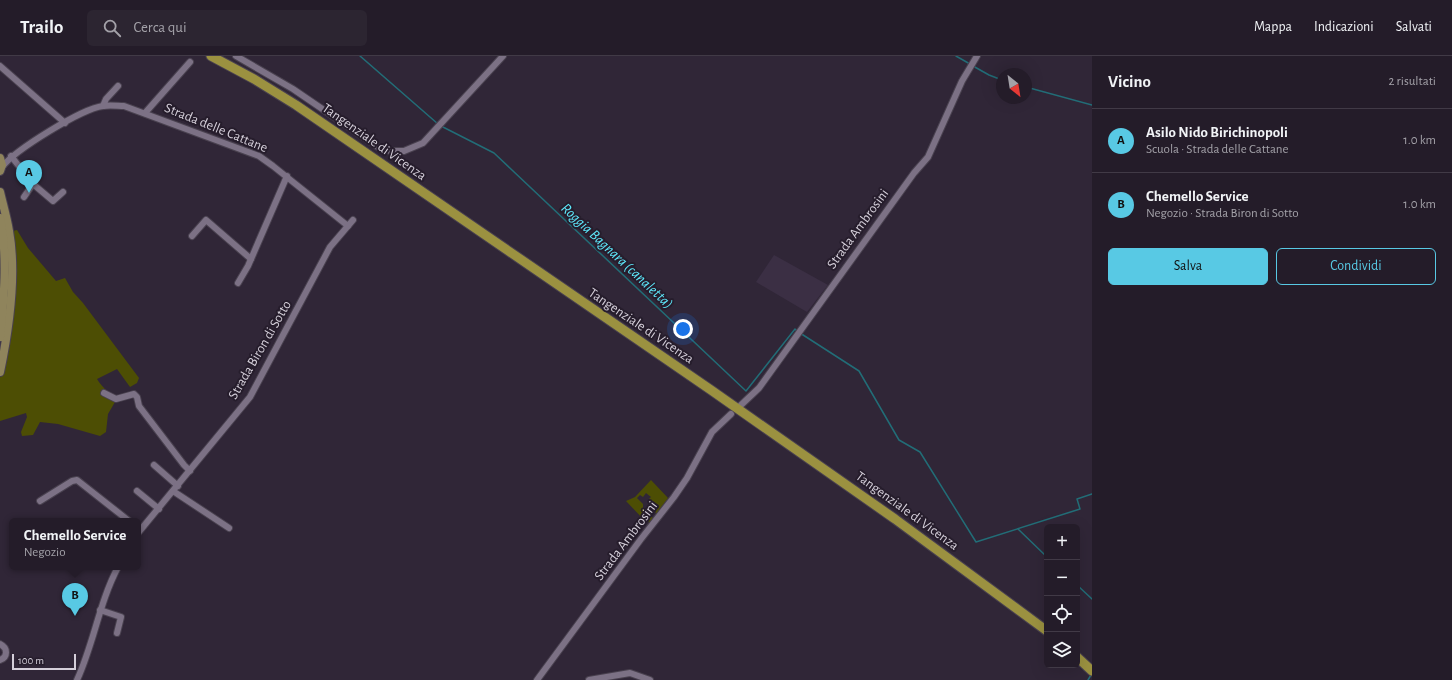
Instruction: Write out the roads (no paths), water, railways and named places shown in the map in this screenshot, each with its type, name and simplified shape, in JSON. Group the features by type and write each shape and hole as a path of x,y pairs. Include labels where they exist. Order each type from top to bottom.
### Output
{"highway":[{"name":"Tangenziale di Vicenza","path":"211,56 254,79 296,105 711,390 895,519 1044,629"},
{"path":"1080,660 1092,671"}],"main road":[{"path":"0,156 1,169"},
{"path":"0,192 9,232 11,271 9,308 0,372"},
{"path":"0,218 4,247 0,337"}],"street":[{"path":"236,56 293,89 378,147 390,151 404,151 423,143 503,56"},
{"name":"Strada Ambrosini","path":"742,405 759,388 815,307 914,173 928,157 962,82 977,56"},
{"path":"145,113 190,62"},
{"path":"0,66 66,123"},
{"path":"103,106 106,99 118,86"},
{"name":"Strada delle Cattane","path":"1,169 11,156 86,112 103,106 124,106 259,156 287,176 348,226"},
{"name":"Strada delle Cattane","path":"0,156 17,152"},
{"path":"11,156 33,184 53,201 63,192"},
{"path":"238,283 251,259 287,176"},
{"path":"24,196 33,184"},
{"path":"192,236 206,220 251,259"},
{"name":"Strada Biron di Sotto","path":"141,529 250,398 330,247 353,220"},
{"path":"104,393 116,399 134,394 137,397 139,406 190,471"},
{"name":"Strada Ambrosini","path":"537,680 641,538 674,497 687,478 712,432 731,414"},
{"path":"154,465 178,486"},
{"path":"40,501 72,481 77,480 125,518"},
{"path":"137,491 159,509"},
{"path":"173,491 229,528"},
{"path":"77,680 92,643 100,610 117,570"},
{"path":"100,610 121,616 117,633"},
{"path":"0,644 4,647 6,652 5,657 0,660"},
{"path":"589,680 630,674 650,680"}],"waterway":[{"name":"Roggia Bagnara (canaletta)","path":"360,56 438,124"},
{"path":"956,56 970,64"},
{"path":"973,66 996,78"},
{"path":"1032,89 1092,105"},
{"name":"Roggia Bagnara (canaletta)","path":"441,126 494,153 746,391 795,329 797,331"},
{"name":"Roggia Bagnara (canaletta)","path":"800,333 859,371 899,440 920,452 976,542 1080,509 1077,499 1092,494"},
{"path":"1018,529 1044,554"},
{"path":"1080,588 1092,599"},
{"path":"1088,680 1091,675"}],"place":[{"name":"Asilo Nido Birichinopoli","path":"29,193"},
{"name":"Chemello Service","path":"75,616"}]}
